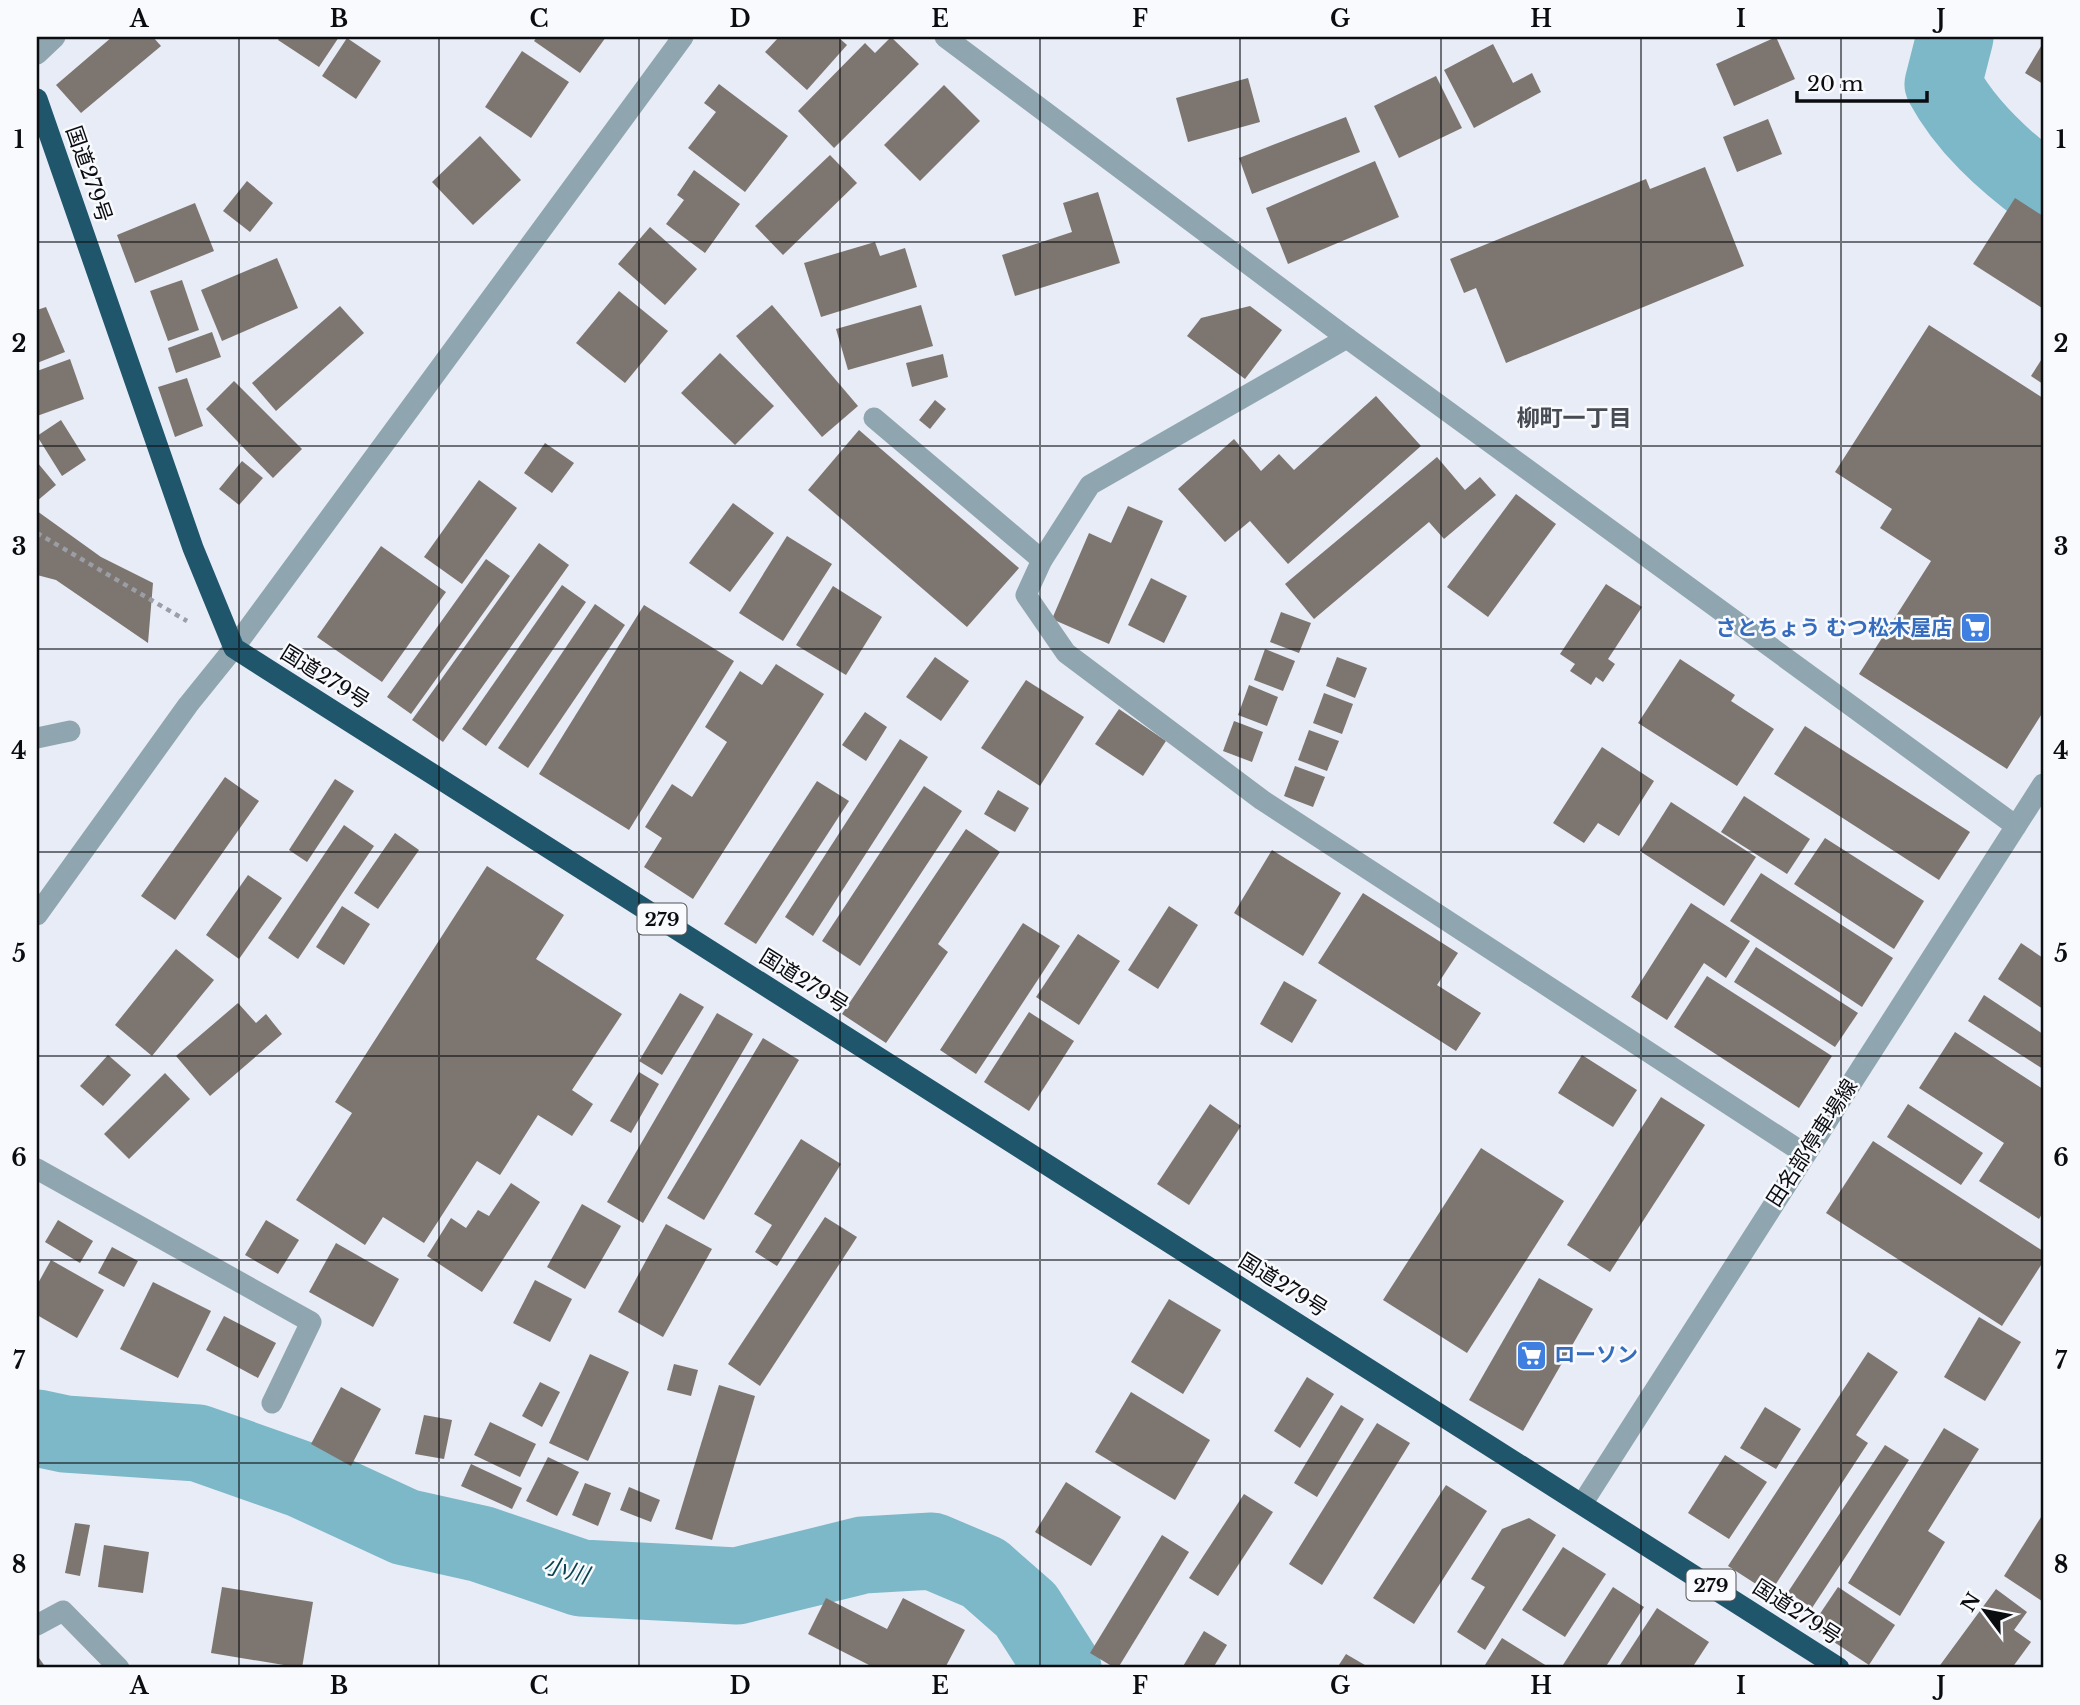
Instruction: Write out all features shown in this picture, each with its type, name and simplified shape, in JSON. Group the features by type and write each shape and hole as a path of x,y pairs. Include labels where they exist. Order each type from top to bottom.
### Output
{"highway":[{"name":"国道279号","path":"37,99 192,548 234,648 1839,1668"}],"street":[{"path":"37,54 55,37"},
{"path":"37,915 188,705 234,648 683,37"},
{"path":"945,37 1347,338 2016,826"},
{"path":"1347,338 1090,485 1042,560 1026,595 1066,653 1262,800 1805,1154"},
{"path":"874,418 1042,560"},
{"path":"37,738 70,731"},
{"name":"田名部停車場線","path":"1582,1503 2043,784"},
{"path":"37,1169 311,1322 272,1403"},
{"path":"37,1625 63,1611 119,1668"}],"path":[{"path":"37,533 234,648"}],"building":[{"path":"112,37 153,37 161,46 81,113 56,85"},
{"path":"280,37 339,37 319,67 278,40"},
{"path":"537,37 606,37 580,73 534,41"},
{"path":"779,37 838,37 847,45 807,90 765,52"},
{"path":"891,37 919,64 834,148 798,111 865,43 875,53"},
{"path":"1776,37 1795,79 1734,106 1716,64"},
{"path":"347,38 381,61 356,99 322,76"},
{"path":"2043,43 2043,84 2025,73"},
{"path":"1493,44 1513,83 1532,73 1541,92 1474,128 1444,70"},
{"path":"522,51 569,82 531,138 485,107"},
{"path":"1436,76 1462,128 1399,158 1374,106"},
{"path":"1248,78 1260,122 1188,142 1176,98"},
{"path":"719,84 788,136 745,192 688,148 716,112 704,103"},
{"path":"944,85 980,121 920,181 884,145"},
{"path":"1346,117 1360,152 1252,194 1239,158"},
{"path":"1768,119 1782,154 1737,172 1723,137"},
{"path":"480,136 521,180 473,225 432,182"},
{"path":"830,155 857,183 783,255 755,226"},
{"path":"1375,161 1399,217 1288,264 1266,208"},
{"path":"1705,167 1744,266 1506,363 1476,288 1464,293 1450,259 1646,179 1650,189"},
{"path":"694,170 740,204 705,253 666,224 684,200 677,195"},
{"path":"247,181 273,203 250,232 223,211"},
{"path":"1098,192 1120,263 1015,296 1002,255 1072,232 1063,203"},
{"path":"2015,198 2043,216 2042,308 1973,264"},
{"path":"195,203 214,251 135,283 117,235"},
{"path":"650,227 697,269 665,305 618,264"},
{"path":"875,242 880,256 905,248 917,287 821,317 804,263"},
{"path":"277,258 298,308 222,341 201,290"},
{"path":"182,280 199,330 168,341 150,291"},
{"path":"619,291 668,331 625,383 576,343"},
{"path":"772,305 858,406 822,437 736,336"},
{"path":"921,305 933,346 848,370 836,329"},
{"path":"340,306 364,333 276,411 252,383"},
{"path":"1250,306 1282,330 1245,379 1187,336 1201,318"},
{"path":"46,307 65,352 37,363 37,310"},
{"path":"1929,325 2043,398 2043,712 2007,769 1859,674 1931,561 1880,528 1892,509 1835,472"},
{"path":"212,332 221,357 176,373 168,348"},
{"path":"720,353 774,406 735,445 681,393"},
{"path":"943,354 948,377 912,387 906,363"},
{"path":"2043,357 2043,384 2031,376"},
{"path":"70,359 84,399 37,416 37,371"},
{"path":"187,378 203,426 175,437 158,387"},
{"path":"234,381 302,449 273,478 206,409"},
{"path":"1376,396 1421,446 1288,564 1250,521 1225,542 1178,489 1234,439 1261,471 1279,454 1294,470"},
{"path":"935,400 946,409 930,429 919,420"},
{"path":"61,420 86,460 62,476 37,436"},
{"path":"859,430 1019,568 967,627 808,490"},
{"path":"545,443 574,463 552,493 524,473"},
{"path":"1437,457 1465,490 1480,477 1496,495 1444,539 1429,522 1314,619 1285,584"},
{"path":"242,461 263,478 239,505 219,489"},
{"path":"37,462 56,485 37,501"},
{"path":"479,480 517,508 462,584 424,557"},
{"path":"1516,494 1556,524 1488,617 1447,587"},
{"path":"733,503 774,533 730,592 689,563"},
{"path":"1128,506 1163,521 1109,644 1052,619 1089,533 1111,543"},
{"path":"37,511 101,557 153,583 148,643 56,580 37,575"},
{"path":"787,536 832,564 783,641 739,613"},
{"path":"539,543 569,565 443,742 412,720"},
{"path":"381,546 446,592 382,682 317,637"},
{"path":"486,559 510,576 411,714 387,697"},
{"path":"1151,578 1187,596 1164,643 1128,625"},
{"path":"1606,584 1642,607 1608,659 1615,664 1603,682 1596,677 1591,685 1570,671 1575,664 1560,654"},
{"path":"562,585 586,602 486,746 462,729"},
{"path":"833,586 882,617 846,675 796,645"},
{"path":"595,604 625,625 528,768 498,748"},
{"path":"644,605 734,661 629,830 539,774"},
{"path":"1281,612 1311,623 1299,653 1270,642"},
{"path":"1265,649 1295,661 1283,691 1254,680"},
{"path":"935,657 969,681 941,721 906,697"},
{"path":"1337,657 1367,668 1355,698 1326,686"},
{"path":"1680,659 1735,695 1731,701 1774,729 1737,786 1638,723"},
{"path":"776,664 824,694 693,899 644,867 662,838 645,827 672,784 692,797 727,742 705,727 740,671 762,685"},
{"path":"1026,680 1084,717 1040,786 981,748"},
{"path":"1249,685 1278,697 1267,726 1238,715"},
{"path":"1324,693 1353,704 1342,734 1313,723"},
{"path":"1119,709 1166,741 1143,776 1095,744"},
{"path":"865,712 887,727 866,761 842,745"},
{"path":"1234,721 1263,732 1252,762 1223,751"},
{"path":"1805,726 1970,832 1939,880 1774,774"},
{"path":"1309,730 1339,741 1327,771 1298,760"},
{"path":"900,739 928,757 813,936 785,917"},
{"path":"1602,747 1654,781 1619,836 1598,823 1584,843 1553,823"},
{"path":"1295,766 1325,777 1313,807 1284,796"},
{"path":"225,777 259,801 175,920 141,896"},
{"path":"335,779 354,791 307,862 289,850"},
{"path":"817,781 849,801 756,944 724,924"},
{"path":"924,786 962,811 860,966 822,941"},
{"path":"998,790 1029,808 1015,832 984,814"},
{"path":"1744,796 1810,839 1787,874 1721,832"},
{"path":"1671,802 1756,857 1724,906 1640,851"},
{"path":"344,825 374,846 298,959 268,938"},
{"path":"966,829 1000,852 938,944 948,952 886,1043 842,1014"},
{"path":"395,833 419,850 378,909 354,893"},
{"path":"1825,838 1924,901 1894,949 1794,884"},
{"path":"1272,850 1341,893 1303,956 1234,913"},
{"path":"487,866 564,915 536,959 622,1014 572,1090 593,1104 572,1136 538,1115 500,1175 477,1161 424,1243 383,1217 365,1245 296,1200 352,1113 335,1102"},
{"path":"1761,873 1893,958 1862,1007 1730,921"},
{"path":"248,875 282,898 239,959 206,935"},
{"path":"1363,893 1458,953 1437,985 1481,1013 1456,1051 1318,963"},
{"path":"1691,903 1750,941 1726,978 1704,963 1667,1020 1631,997"},
{"path":"342,906 370,924 344,965 316,947"},
{"path":"1169,906 1198,925 1158,989 1128,970"},
{"path":"1023,923 1060,946 976,1074 940,1050"},
{"path":"1078,934 1120,961 1079,1025 1036,997"},
{"path":"2021,943 2043,958 2043,1009 1998,979"},
{"path":"1756,947 1858,1013 1835,1047 1734,982"},
{"path":"176,949 214,980 152,1056 115,1025"},
{"path":"1707,976 1832,1056 1799,1108 1674,1027"},
{"path":"1284,981 1317,1000 1292,1043 1260,1024"},
{"path":"680,993 704,1007 662,1075 639,1061"},
{"path":"1984,995 2043,1034 2043,1069 1968,1021"},
{"path":"238,1003 256,1023 266,1014 282,1034 210,1096 176,1056"},
{"path":"1029,1012 1074,1041 1029,1111 984,1082"},
{"path":"717,1013 753,1034 643,1223 607,1202"},
{"path":"1955,1032 2043,1089 2043,1212 2039,1219 1979,1181 2004,1143 1919,1088"},
{"path":"763,1038 799,1060 704,1220 667,1198"},
{"path":"108,1055 131,1075 103,1106 80,1086"},
{"path":"1582,1055 1637,1090 1613,1127 1558,1093"},
{"path":"639,1072 659,1084 631,1133 610,1121"},
{"path":"165,1073 190,1099 129,1159 104,1134"},
{"path":"1661,1097 1705,1125 1610,1272 1567,1245"},
{"path":"1210,1104 1241,1126 1189,1205 1157,1184"},
{"path":"1908,1104 1983,1153 1961,1185 1887,1137"},
{"path":"801,1139 841,1164 777,1266 755,1252 772,1225 754,1214"},
{"path":"1873,1141 2043,1251 2043,1262 2002,1326 1826,1213"},
{"path":"1481,1148 1564,1201 1467,1353 1383,1300"},
{"path":"511,1183 540,1202 482,1292 427,1256 451,1218 466,1228 478,1210 489,1216"},
{"path":"582,1204 621,1226 585,1289 547,1267"},
{"path":"825,1217 857,1237 760,1386 728,1364"},
{"path":"58,1220 93,1241 80,1263 45,1242"},
{"path":"266,1220 299,1240 278,1274 245,1255"},
{"path":"666,1224 712,1249 663,1337 618,1312"},
{"path":"336,1243 399,1279 373,1327 309,1292"},
{"path":"112,1247 138,1261 124,1287 98,1273"},
{"path":"51,1260 104,1290 77,1338 37,1315 37,1285"},
{"name":"ローソン","path":"1539,1278 1593,1309 1523,1431 1469,1400"},
{"path":"535,1280 572,1299 550,1342 513,1323"},
{"path":"153,1282 211,1311 178,1378 120,1349"},
{"path":"1169,1299 1221,1330 1183,1394 1131,1362"},
{"path":"224,1316 276,1343 258,1378 206,1350"},
{"path":"1979,1317 2021,1342 1985,1401 1944,1377"},
{"path":"1868,1352 1898,1372 1856,1435 1868,1443 1770,1593 1728,1566"},
{"path":"590,1354 629,1372 588,1461 549,1443"},
{"path":"674,1364 698,1370 691,1396 667,1390"},
{"path":"1307,1377 1334,1394 1300,1448 1274,1431"},
{"path":"540,1382 560,1392 542,1427 522,1416"},
{"path":"719,1385 755,1396 712,1540 675,1529"},
{"path":"341,1387 381,1409 351,1466 311,1444"},
{"path":"1131,1392 1210,1440 1175,1500 1095,1452"},
{"path":"1341,1405 1364,1419 1317,1497 1294,1483"},
{"path":"1765,1407 1801,1429 1776,1469 1740,1448"},
{"path":"424,1415 452,1420 444,1459 415,1454"},
{"path":"490,1422 536,1444 520,1477 474,1455"},
{"path":"1377,1423 1410,1443 1322,1585 1289,1564"},
{"path":"1944,1428 1979,1449 1928,1531 1945,1542 1900,1616 1848,1583"},
{"path":"1885,1445 1909,1460 1812,1608 1788,1592"},
{"path":"1725,1455 1767,1482 1729,1539 1688,1513"},
{"path":"548,1457 579,1472 557,1516 526,1501"},
{"path":"471,1464 522,1488 512,1509 461,1486"},
{"path":"1066,1482 1121,1517 1091,1566 1035,1532"},
{"path":"585,1483 611,1493 598,1526 572,1515"},
{"path":"1446,1485 1487,1511 1414,1624 1373,1598"},
{"path":"629,1487 660,1500 651,1522 620,1510"},
{"path":"1244,1494 1273,1512 1218,1596 1189,1578"},
{"path":"2043,1514 2043,1599 2042,1601 2004,1576"},
{"path":"1529,1518 1556,1535 1485,1650 1457,1632 1485,1587 1471,1579 1502,1529"},
{"path":"75,1523 90,1525 80,1576 65,1573"},
{"path":"1162,1535 1189,1552 1118,1668 1115,1668 1090,1653"},
{"path":"104,1545 149,1552 143,1593 98,1587"},
{"path":"1563,1547 1606,1574 1565,1637 1522,1610"},
{"path":"222,1587 313,1602 302,1668 211,1653"},
{"path":"1613,1587 1644,1607 1605,1668 1561,1668"},
{"path":"1838,1587 1895,1625 1869,1665 1811,1627"},
{"path":"1996,1589 2027,1612 2014,1630 2031,1642 2012,1668 1938,1668"},
{"path":"826,1598 887,1629 903,1598 965,1630 945,1668 868,1668 869,1665 808,1634"},
{"path":"1657,1608 1709,1642 1692,1668 1618,1668"},
{"path":"1204,1631 1227,1645 1213,1668 1182,1668"},
{"path":"1502,1638 1550,1668 1483,1668"},
{"path":"1346,1654 1370,1668 1337,1668"},
{"path":"37,1655 46,1668 37,1668"}],"waterway":[{"path":"1955,37 1943,84 1952,100 1987,142 2043,190"},
{"name":"小川","path":"37,1428 65,1434 198,1443 303,1480 405,1527 481,1544 581,1578 737,1586 863,1555 932,1551 984,1573 1026,1610 1063,1668"}],"place":[{"name":"さとちょう むつ松木屋店","path":"1975,628"},
{"name":"ローソン","path":"1531,1355"}],"district":[{"name":"柳町一丁目","path":"1574,418"}]}
